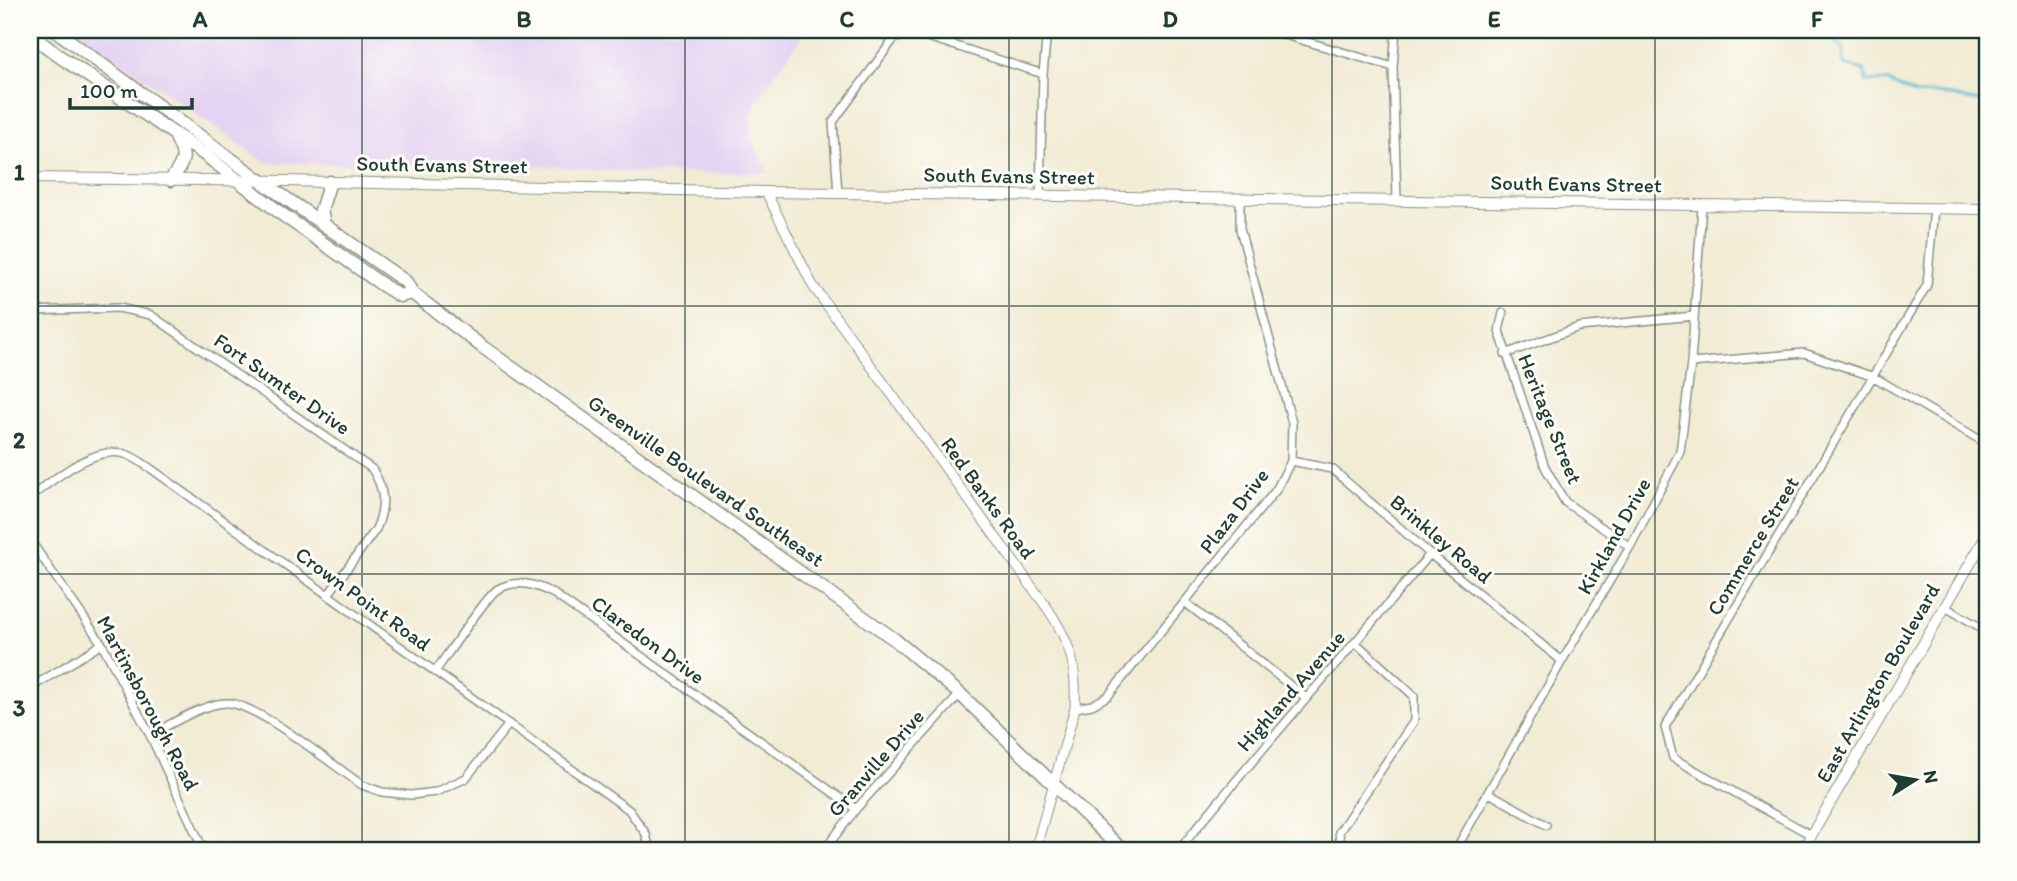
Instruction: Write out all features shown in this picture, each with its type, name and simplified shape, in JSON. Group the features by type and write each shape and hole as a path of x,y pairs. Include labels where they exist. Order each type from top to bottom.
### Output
{"highway":[{"path":"43,30 58,32 261,181 406,282 412,293"},
{"name":"Greenville Boulevard Southeast","path":"30,34 173,132 384,286 400,296 412,293 484,348 877,626 960,694 1123,851"},
{"path":"171,180 183,164 184,153 173,132"},
{"path":"324,225 321,210 330,182"}],"main road":[{"name":"South Evans Street","path":"30,178 766,192 1987,209"},
{"name":"East Arlington Boulevard","path":"1802,851 1987,535"}],"street":[{"path":"1040,196 1043,74 1047,30"},
{"path":"1268,30 1393,67"},
{"path":"1396,30 1393,67 1397,200"},
{"path":"1680,30 1688,30"},
{"path":"838,193 833,122 893,40 909,31 1043,74"},
{"name":"Red Banks Road","path":"766,192 813,286 1058,624 1067,641 1076,684 1075,708 1035,851"},
{"name":"Plaza Drive","path":"1075,708 1092,705 1108,696 1276,490 1291,461 1292,423 1240,229 1240,199"},
{"name":"Kirkland Drive","path":"1455,851 1630,547 1680,453 1691,363 1702,205"},
{"name":"Commerce Street","path":"1811,835 1673,758 1665,727 1927,285 1934,208"},
{"name":"Fort Sumter Drive","path":"30,311 119,308 151,314 372,469 382,489 384,501 380,520 328,595"},
{"name":"Heritage Street","path":"1503,313 1499,331 1545,467 1565,502 1630,547"},
{"path":"1506,354 1579,327 1694,316"},
{"path":"1691,363 1804,353 1874,377 1987,443"},
{"name":"Crown Point Road","path":"30,497 70,468 97,454 124,454 150,468 629,810 646,834 650,851"},
{"name":"Brinkley Road","path":"1291,461 1332,469 1430,554 1562,661"},
{"name":"Martinsborough Road","path":"30,540 102,644 150,735 204,851"},
{"name":"Highland Avenue","path":"1178,851 1430,554"},
{"name":"Claredon Drive","path":"435,672 496,590 515,584 532,583 554,594 856,809"},
{"path":"1186,603 1306,698"},
{"path":"1945,607 1987,631"},
{"path":"1341,851 1339,832 1414,721 1415,696 1356,643"},
{"path":"30,688 102,644"},
{"name":"Granville Drive","path":"815,851 828,845 856,809 960,694"},
{"path":"150,735 208,706 229,703 256,712 362,785 382,792 411,795 436,792 466,778 509,724"},
{"path":"1489,793 1546,825"}],"shaded area":[{"path":"76,30 807,30 756,101 751,121 753,140 769,173 633,173 560,167 266,163"}],"waterway":[{"path":"1804,30 1810,37 1830,38 1843,48 1844,65 1864,70 1867,82 1886,81 1916,95 1938,93 1979,102 1987,100"}]}
